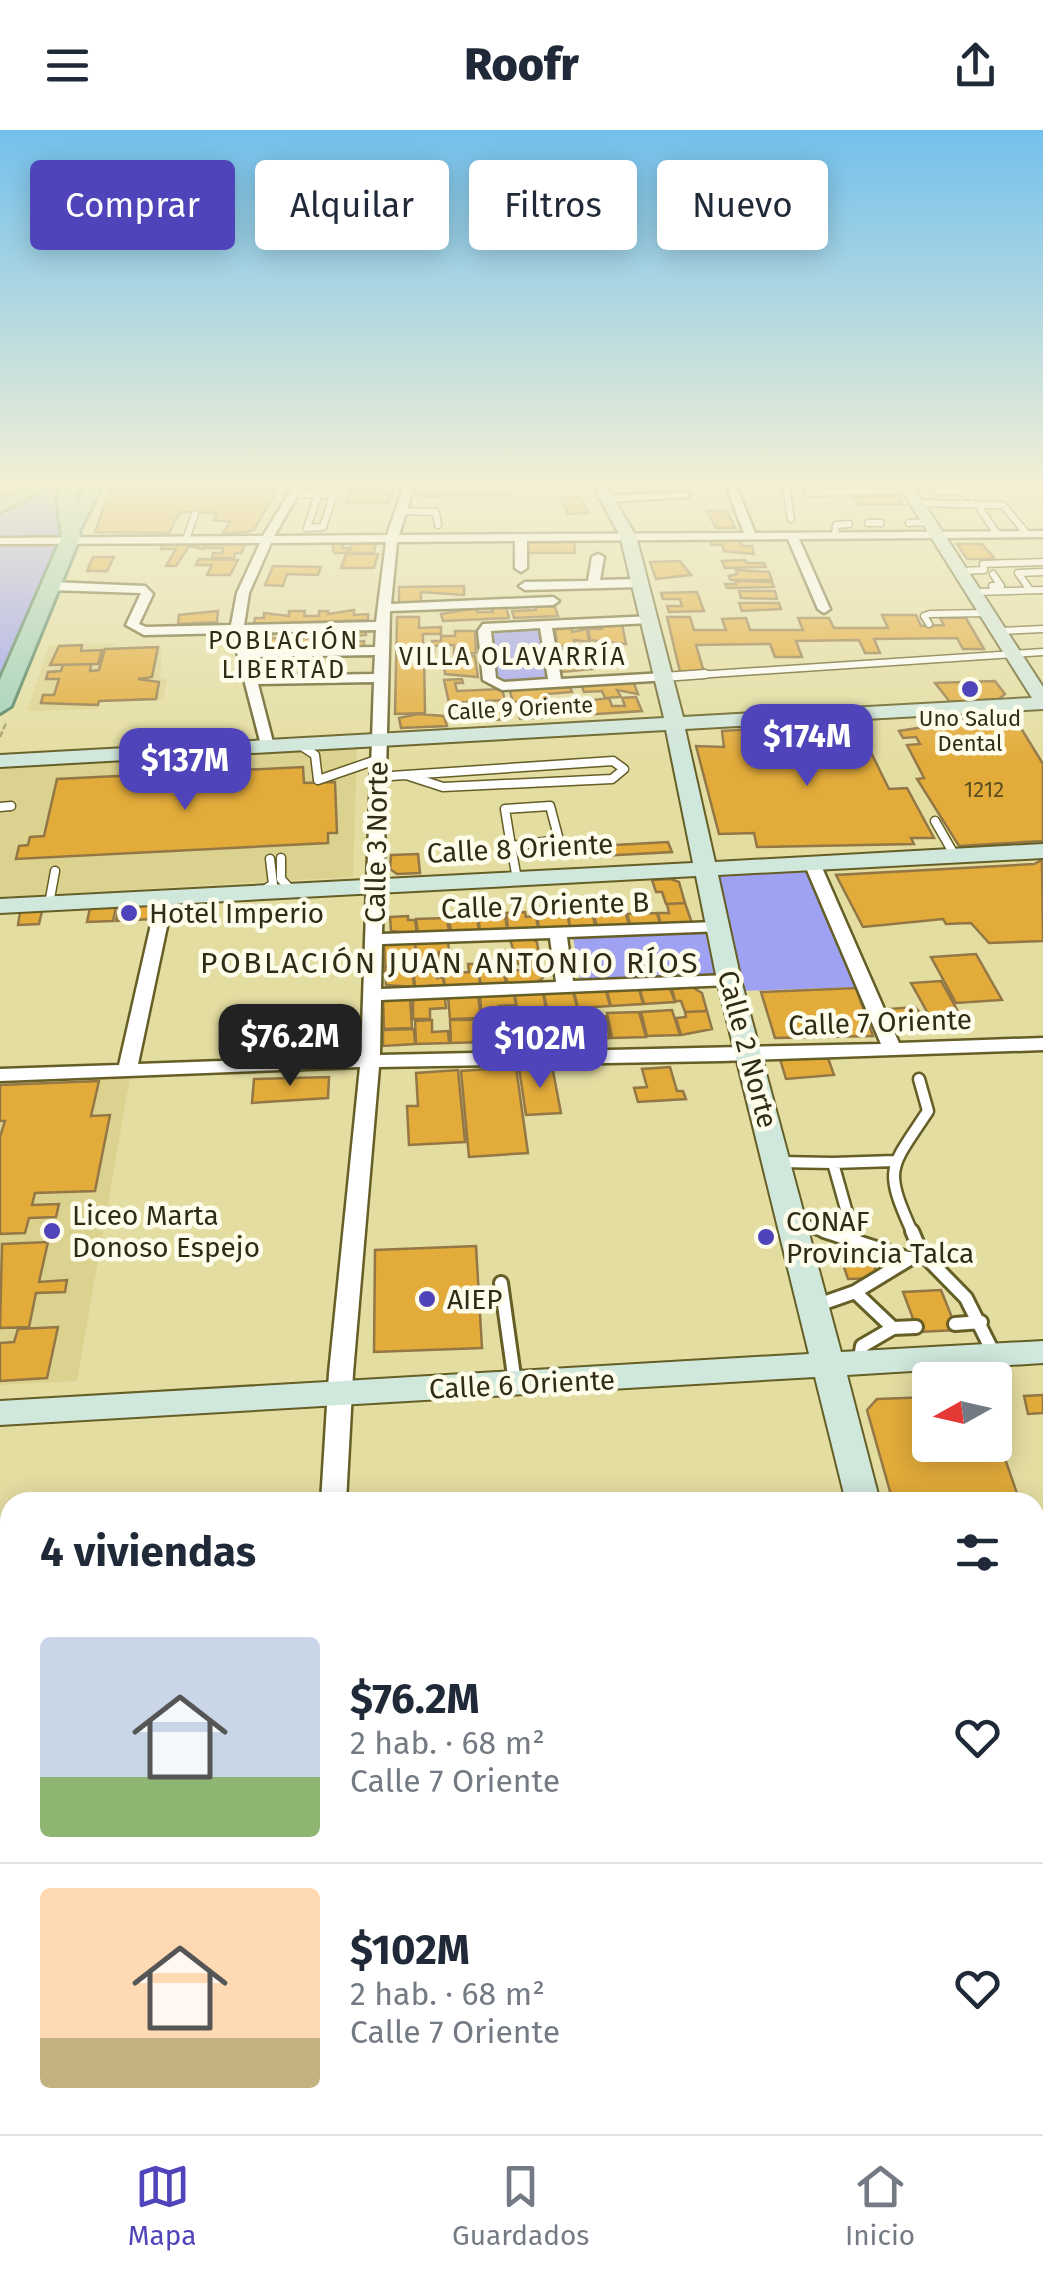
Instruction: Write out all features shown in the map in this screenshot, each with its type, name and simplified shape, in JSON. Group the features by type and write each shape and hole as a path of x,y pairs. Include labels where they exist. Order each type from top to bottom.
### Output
{"main road":[{"path":"0,706 55,577"}],"street":[{"path":"252,577 242,599 237,629 267,746"},
{"name":"Calle 3 Norte","path":"335,1492 370,1061 379,678 388,577"},
{"path":"593,584 594,577"},
{"name":"Calle 2 Norte","path":"638,577 676,725 729,980 813,1307 844,1366 862,1492"},
{"path":"810,577 824,609"},
{"path":"963,577 1043,702"},
{"path":"525,586 640,583"},
{"path":"51,586 145,590 147,594 132,624 139,630 382,626"},
{"path":"384,608 553,601"},
{"path":"649,619 488,626 484,631 490,680 502,686 664,677"},
{"path":"545,623 555,683"},
{"path":"244,653 380,652"},
{"path":"252,680 379,678"},
{"name":"Calle 9 Oriente","path":"0,761 299,745 378,750 676,725 1043,702"},
{"name":"Calle 8 Oriente","path":"0,906 1043,851"},
{"path":"812,864 893,1050"},
{"path":"127,1071 165,898"},
{"name":"Calle 7 Oriente B","path":"374,938 718,927"},
{"path":"558,932 565,986"},
{"path":"372,995 729,980"},
{"name":"Calle 7 Oriente","path":"0,1075 370,1061 1043,1044"},
{"name":"Calle 6 Oriente","path":"0,1413 1043,1352"}],"lane":[{"path":"972,590 1001,586 995,577"},
{"path":"1019,577 1030,590"},
{"path":"972,590 1043,590"},
{"path":"929,624 926,615 987,612"},
{"path":"998,631 1043,630"},
{"path":"664,677 1043,652"},
{"path":"299,745 315,755 318,780 378,750"},
{"path":"376,778 613,761 624,769 619,777 612,778 443,787 406,776"},
{"path":"511,846 559,840 550,806 505,810 511,846 517,879"},
{"path":"935,821 955,856"},
{"path":"260,892 273,884 275,859 281,879 292,891"},
{"path":"49,904 55,871"},
{"path":"916,1256 892,1188 895,1162 928,1111 919,1080"},
{"path":"777,1162 895,1162"},
{"path":"833,1163 856,1243"},
{"path":"793,1222 856,1243 916,1256 958,1287 981,1322 994,1354"},
{"path":"813,1307 855,1292 916,1256"},
{"path":"502,1283 515,1384"},
{"path":"855,1292 893,1328"},
{"path":"954,1324 981,1322"},
{"path":"844,1366 862,1346 893,1328 916,1326"}],"shaded area":[{"path":"0,577 47,577 0,687"},
{"path":"539,626 547,681 497,683 489,627"},
{"path":"113,643 112,648 162,647 160,678 167,680 163,700 100,702 98,709 27,711 49,645"},
{"path":"357,748 353,877 0,897 0,765"},
{"path":"805,867 858,987 742,991 714,878 722,872"},
{"path":"705,931 715,976 580,979 573,937"},
{"name":"Liceo Marta Donoso Espejo","path":"130,1077 77,1381 0,1385 0,1081"}],"building":[{"path":"269,577 286,577 283,586 265,585"},
{"path":"729,577 771,577 772,580 730,580"},
{"path":"735,581 772,582 774,587 727,588 725,584 736,584"},
{"path":"464,586 464,595 421,592 421,603 399,606 399,587"},
{"path":"739,591 775,591 777,599 741,598"},
{"path":"697,592 704,611 669,612 667,606 682,606 680,599 663,599 661,593"},
{"path":"739,603 779,603 781,609 742,611"},
{"path":"535,604 555,607 558,616 514,618 512,611 536,610"},
{"path":"506,606 509,618 443,621 441,614 476,608 477,612 493,612 491,607"},
{"path":"354,610 354,615 368,614 368,620 254,624 255,618 264,618 264,613 289,616 289,611 305,611 304,616 319,616 319,611 328,614"},
{"path":"218,611 217,622 178,624 179,615"},
{"path":"882,615 916,615 921,626 944,625 940,618 966,618 984,649 963,649 957,638 874,639 880,653 865,653 859,640 796,641 802,657 775,657 770,644 696,645 704,672 680,672 667,617 690,617 694,630 726,630 722,619 746,618 750,630 803,630 798,618 829,618 834,628 888,628"},
{"path":"397,617 419,617 419,628 441,627 441,634 423,634 423,644 434,647 434,653 424,653 425,713 395,714"},
{"path":"601,624 622,624 626,644 590,640 588,629 602,629"},
{"path":"555,625 571,625 572,632 587,629 589,642 574,640 575,646 557,646"},
{"path":"365,626 366,635 347,636 347,632 317,636 317,632 285,636 285,632 257,638 258,629"},
{"path":"455,631 475,631 476,653 454,654 454,645 432,646 432,641 441,641 441,636 455,636"},
{"path":"299,637 331,643 364,641 364,646 255,650 257,639"},
{"path":"82,645 81,651 102,650 98,664 50,665 59,646"},
{"path":"158,647 152,677 138,679 159,682 156,699 99,701 98,705 41,703 43,695 54,695 59,679 46,679 48,672 61,671 63,665 91,664 90,671 99,670 105,649"},
{"path":"574,648 576,656 591,655 594,669 562,672 558,649"},
{"path":"457,656 475,656 478,677 445,674 444,665 458,665"},
{"path":"462,679 463,683 455,683 457,691 502,689 505,700 449,703 444,680"},
{"path":"633,681 638,694 617,690 621,697 605,698 602,691 584,692 581,684"},
{"name":"Uno Salud Dental","path":"995,681 1005,694 999,699 950,702 935,683"},
{"path":"569,685 572,692 546,694 549,700 513,702 509,688"},
{"path":"636,697 642,711 582,715 577,702 609,698 612,706 625,706 622,698"},
{"path":"544,705 546,710 573,708 576,715 520,719 517,710"},
{"path":"466,707 503,707 507,719 454,722 452,714 468,714"},
{"path":"418,714 444,716 447,726 401,728 399,718"},
{"path":"1014,717 1043,764 1043,841 959,846 917,779 924,778 907,745 920,744 916,737 903,738 899,731 930,726 926,720"},
{"path":"856,722 889,789 907,788 934,838 911,838 914,844 757,847 754,833 719,834 696,746 724,747 722,731"},
{"path":"303,767 304,783 335,782 337,833 328,833 328,843 16,859 19,846 28,845 30,837 44,836 57,779"},
{"path":"668,842 672,852 582,857 579,847"},
{"path":"418,854 420,873 397,874 390,869 391,855"},
{"path":"1042,860 1043,941 989,943 971,923 946,924 943,919 863,927 836,875 1034,864"},
{"path":"652,880 679,882 685,903 666,904 662,892 656,892"},
{"path":"203,902 202,912 168,914 169,905"},
{"path":"685,903 692,923 661,925 658,913 669,913 667,904"},
{"path":"154,905 152,919 116,921 119,907"},
{"path":"116,907 113,921 87,922 90,908"},
{"path":"42,911 39,924 18,925 20,912"},
{"path":"625,911 629,924 597,926 593,912"},
{"path":"525,912 526,917 536,916 538,928 508,929 506,913"},
{"path":"592,912 595,925 570,927 568,913"},
{"path":"657,913 660,924 630,924 627,914"},
{"path":"505,914 507,929 480,931 478,916"},
{"path":"567,914 570,927 539,928 537,915"},
{"path":"408,916 408,920 415,920 417,934 391,931 390,917"},
{"path":"449,917 477,917 479,931 451,932"},
{"path":"447,918 449,932 418,934 416,919"},
{"path":"510,940 537,942 540,962 518,964"},
{"path":"448,941 449,952 439,952 436,964 418,965 415,943"},
{"path":"415,943 417,965 385,967 384,945"},
{"path":"976,954 1002,1000 956,1003 931,957"},
{"path":"540,963 543,978 537,982 507,983 505,971 521,970 520,964"},
{"path":"468,964 477,964 480,984 445,986 443,974 469,972"},
{"path":"502,964 506,983 481,985 477,965"},
{"path":"435,965 437,978 443,977 444,985 415,987 413,966"},
{"path":"412,966 414,987 386,985 385,967"},
{"path":"941,981 965,1024 935,1026 911,983"},
{"path":"692,987 702,993 707,1011 685,1012 681,1001 675,1001 672,989"},
{"path":"670,988 675,1002 644,1004 640,990"},
{"path":"856,988 873,1036 775,1038 761,992"},
{"path":"639,989 643,1004 611,1006 607,991"},
{"path":"606,991 610,1006 578,1008 574,992"},
{"path":"573,992 577,1007 547,1009 544,994"},
{"path":"543,993 546,1009 517,1010 515,995"},
{"path":"514,995 516,1005 499,1006 501,1018 482,1018 480,996"},
{"path":"478,996 481,1018 450,1019 448,997"},
{"path":"410,998 412,1028 384,1029 383,999"},
{"path":"445,998 446,1008 430,1009 430,1019 413,1019 413,999"},
{"path":"915,1007 930,1023 896,1026 888,1009"},
{"path":"672,1010 680,1035 647,1036 641,1012"},
{"path":"707,1011 712,1029 681,1035 676,1018 686,1017 685,1012"},
{"path":"639,1012 646,1037 612,1038 607,1013"},
{"path":"606,1016 610,1038 579,1039 576,1017"},
{"path":"574,1017 577,1039 547,1040 544,1018"},
{"path":"512,1019 514,1042 486,1043 484,1020"},
{"path":"543,1019 546,1040 515,1042 513,1020"},
{"path":"432,1020 432,1032 448,1031 449,1043 416,1044 415,1021"},
{"path":"450,1020 482,1020 483,1042 451,1043"},
{"path":"414,1029 415,1044 383,1046 383,1030"},
{"path":"828,1058 834,1075 786,1079 780,1059"},
{"path":"552,1066 561,1113 526,1115 519,1068"},
{"path":"516,1067 528,1153 469,1157 461,1071"},
{"path":"670,1067 677,1091 683,1091 686,1099 638,1102 634,1088 647,1087 642,1069"},
{"path":"458,1070 465,1142 409,1145 407,1106 418,1106 416,1073"},
{"path":"329,1077 328,1098 252,1103 254,1079"},
{"path":"99,1081 91,1116 110,1115 95,1191 35,1193 32,1205 59,1204 56,1217 29,1218 25,1233 0,1234 0,1137 5,1121 0,1121 0,1085"},
{"path":"48,1242 39,1282 67,1280 65,1292 36,1293 29,1327 0,1328 2,1244"},
{"name":"AIEP","path":"476,1246 482,1348 374,1352 375,1250"},
{"path":"871,1256 878,1278 848,1279 841,1258"},
{"path":"941,1290 957,1330 918,1332 903,1292"},
{"path":"58,1327 47,1378 0,1381 0,1343 14,1342 18,1329"},
{"path":"1043,1395 1043,1413 1028,1414 1024,1396"},
{"path":"912,1398 912,1462 1006,1462 1017,1492 890,1492 867,1410 877,1399"}],"place":[{"name":"Uno Salud Dental","path":"970,689"},
{"name":"Hotel Imperio","path":"129,913"},
{"name":"Liceo Marta Donoso Espejo","path":"52,1231"},
{"name":"CONAF Provincia Talca","path":"766,1237"},
{"name":"AIEP","path":"427,1299"}],"district":[{"name":"POBLACIÓN LIBERTAD","path":"284,654"},
{"name":"VILLA OLAVARRÍA","path":"513,656"},
{"name":"POBLACIÓN JUAN ANTONIO RÍOS","path":"450,963"}]}
